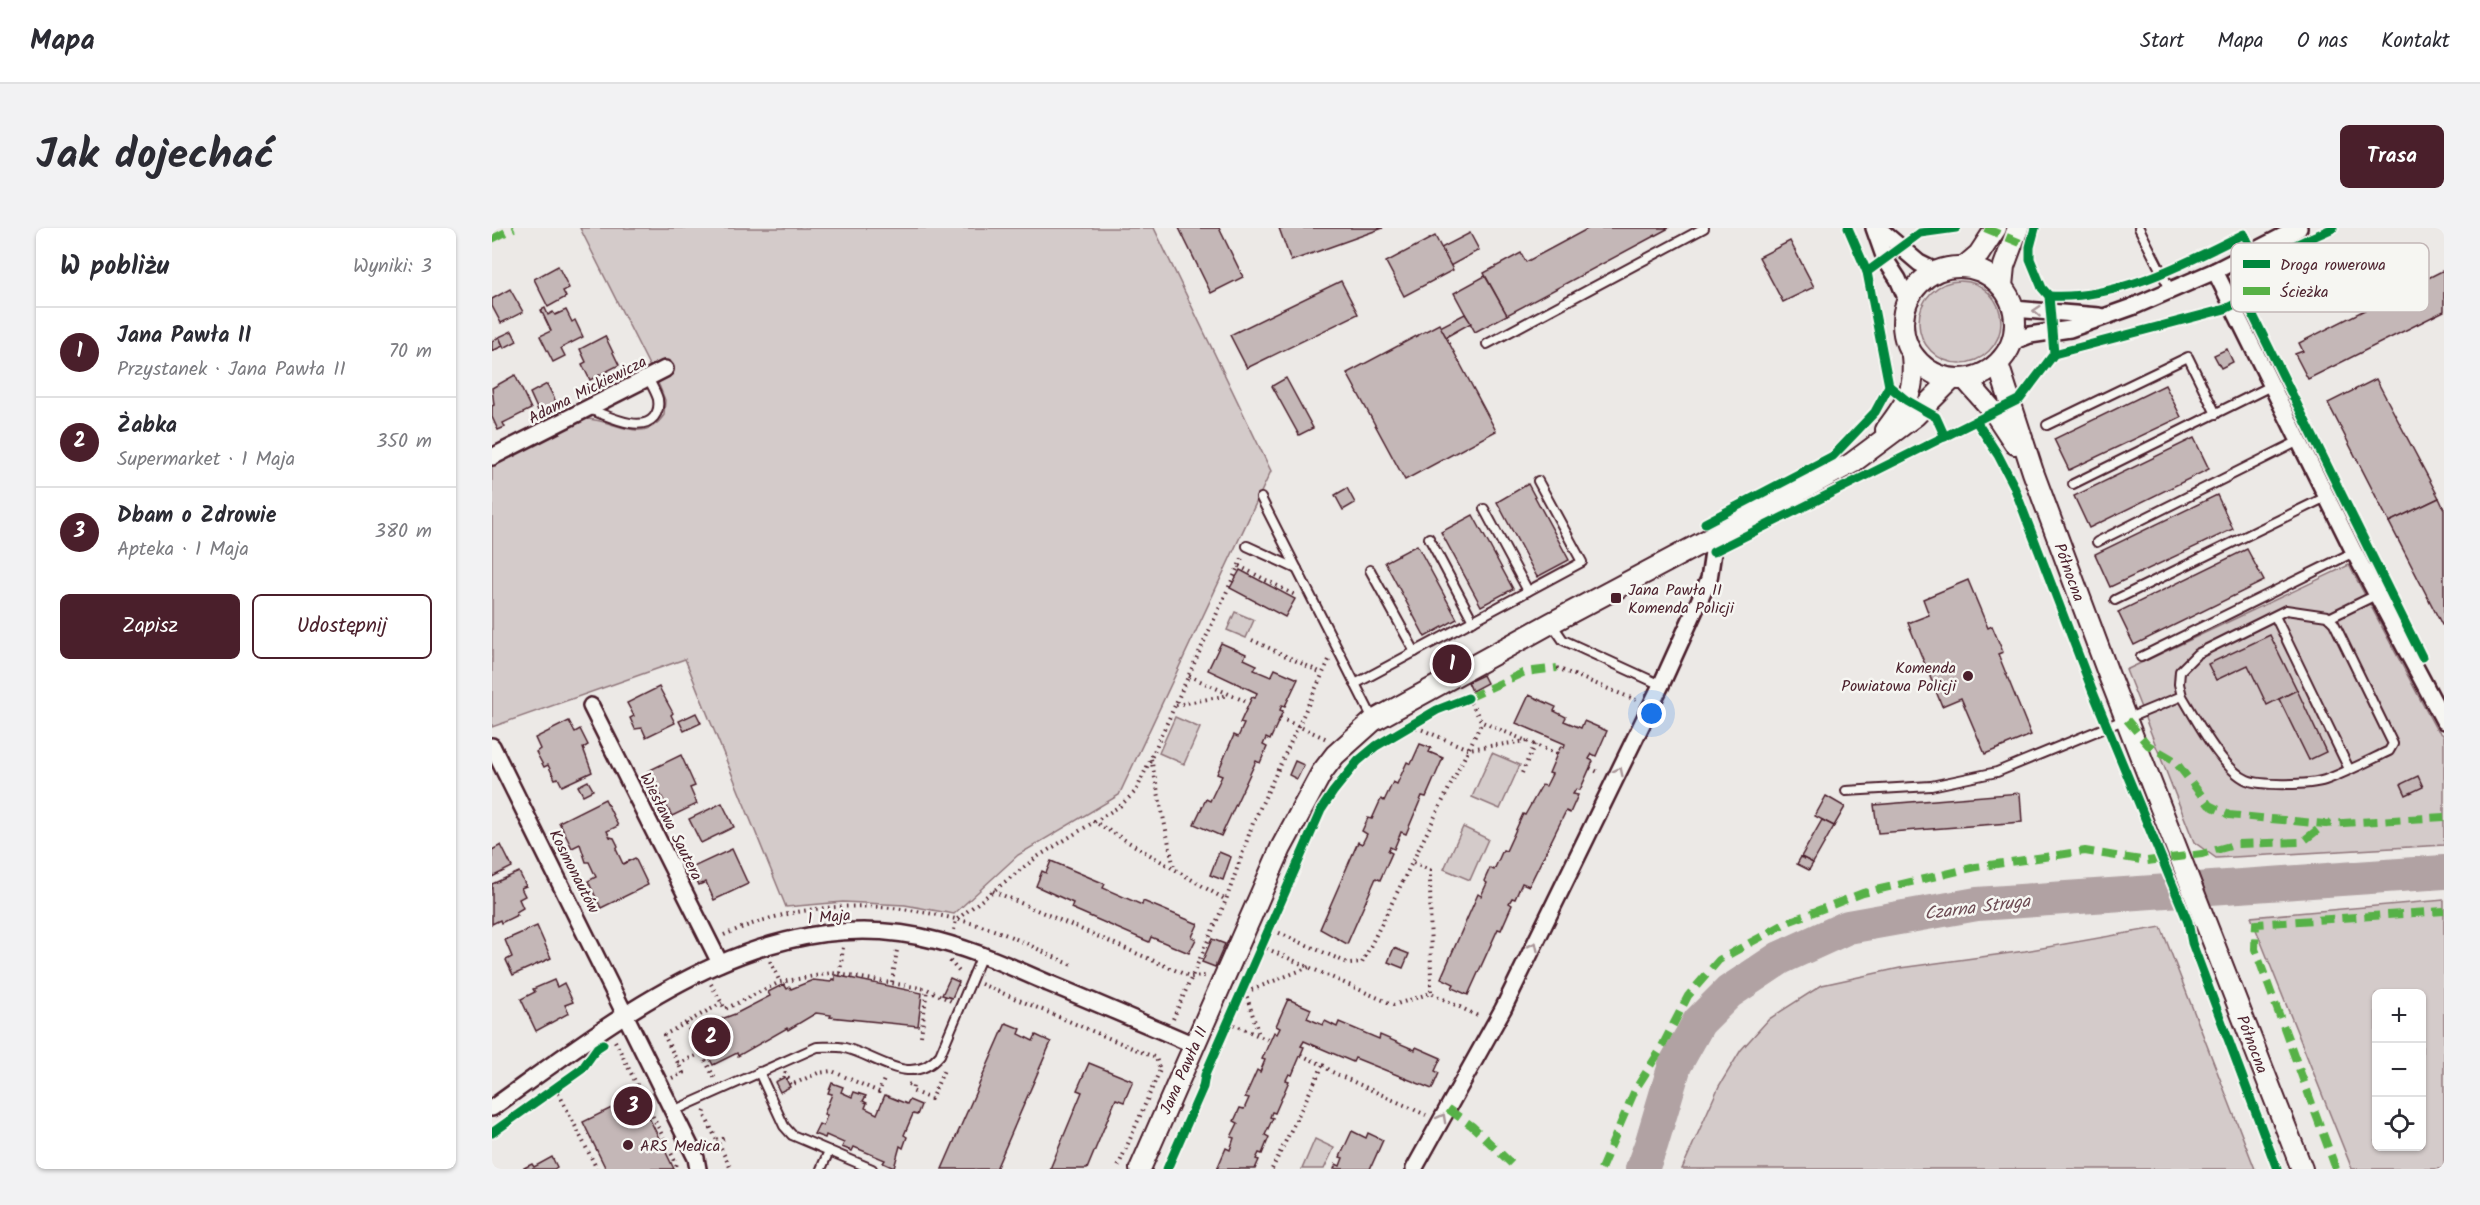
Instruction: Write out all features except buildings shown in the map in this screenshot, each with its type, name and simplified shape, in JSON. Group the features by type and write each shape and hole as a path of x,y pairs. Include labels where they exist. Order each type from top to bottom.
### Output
{"street":[{"path":"1874,228 1885,260 1898,279 1907,300"},
{"path":"1878,228 1919,263 1935,272"},
{"path":"1965,266 1979,254 1996,228"},
{"path":"2002,286 2004,266 2018,228"},
{"path":"2270,243 2299,228"},
{"path":"2012,342 2030,335 2070,329 2171,291 2231,263"},
{"path":"1965,266 1992,276 2002,286 2014,309 2016,320 2012,342 1998,364 1977,376 1958,379 1929,371 1912,355 1904,338 1902,319 1907,300 1914,288 1935,272 1949,267 1965,266"},
{"path":"2215,271 2231,304"},
{"path":"2014,309 2102,316"},
{"path":"2235,312 2376,596 2444,721"},
{"name":"Jana Pawła II","path":"1874,447 1910,393 1915,376 1912,355"},
{"path":"1998,364 2033,472"},
{"name":"Adama Mickiewicza","path":"492,457 665,369"},
{"path":"1958,379 1994,412 2033,472"},
{"name":"Jana Pawła II","path":"1140,1169 1300,809 1335,755 1373,721 1551,622 1852,463 1915,416 1958,379"},
{"name":"Północna","path":"2033,472 2108,673 2302,1169"},
{"path":"1414,1169 1503,1009 1661,686 1709,579 1713,552 1707,539"},
{"name":"Wiesława Sautera","path":"591,706 719,970"},
{"name":"Kosmonautów","path":"492,746 626,1013 696,1158 698,1169"},
{"name":"1 Maja","path":"492,1108 626,1013 783,941 816,934 879,932 950,944 982,955 1194,1046"}],"lane":[{"path":"1487,344 1704,228"},
{"path":"2139,228 2171,291"},
{"path":"2048,425 2188,357 2216,414"},
{"path":"587,408 636,424 648,422 656,413 658,399 648,378"},
{"path":"2073,484 2271,386"},
{"path":"2097,542 2299,441"},
{"path":"1355,684 1582,562 1538,481"},
{"path":"2115,600 2326,497"},
{"path":"1261,498 1373,721"},
{"path":"1484,509 1528,591"},
{"path":"1429,538 1473,621"},
{"path":"1248,546 1297,569"},
{"path":"2141,657 2354,552"},
{"path":"1370,570 1415,652"},
{"path":"2330,618 2376,596"},
{"path":"2286,610 2330,618 2393,744 2389,751 2323,781 2267,784 2246,780 2213,746 2182,696 2179,684 2180,671 2198,654 2286,610"},
{"path":"2275,616 2349,769"},
{"path":"1551,622 1563,640 1661,686"},
{"path":"1846,791 1931,786 1996,772 2182,696"},
{"path":"673,1111 804,1051 831,1046 847,1049 900,1069 916,1070 930,1065 940,1054 982,955"},
{"path":"759,1072 784,1126 792,1136 872,1169"},
{"path":"821,1169 829,1151"}],"path":[{"path":"960,984 964,976 947,957 956,920 1036,856 1130,799 1136,791 1248,546"},
{"path":"1239,566 1298,597"},
{"path":"1252,640 1322,673"},
{"path":"1324,649 1334,668"},
{"path":"1173,1020 1226,900 1253,823 1330,659"},
{"path":"1557,668 1638,701"},
{"path":"1189,676 1249,704"},
{"path":"1176,705 1229,694"},
{"path":"1376,746 1410,725 1468,698 1482,722 1557,754"},
{"path":"1280,718 1330,741"},
{"path":"1268,928 1350,964 1362,963 1482,722"},
{"path":"1410,725 1468,749 1528,741"},
{"path":"1521,773 1535,744"},
{"path":"1151,759 1174,868"},
{"path":"1590,768 1602,773 1597,784"},
{"path":"1092,821 1226,900"},
{"path":"1292,874 1307,842"},
{"path":"1413,862 1430,870 1431,993"},
{"path":"993,891 1191,977 1208,976 1223,980"},
{"path":"1257,955 1273,917"},
{"path":"840,973 844,945"},
{"path":"832,946 853,945"},
{"path":"889,945 907,948"},
{"path":"892,982 897,946"},
{"path":"1261,946 1394,1005 1431,993 1481,1017"},
{"path":"778,954 768,957 780,982"},
{"path":"1246,992 1309,967"},
{"path":"719,970 709,981 725,1009 780,982 840,973 927,988 953,1002 956,993"},
{"path":"972,980 1156,1058 1160,1070 1117,1169"},
{"path":"1245,981 1241,990 1246,992 1259,1036"},
{"path":"977,994 981,984"},
{"path":"921,1036 927,988"},
{"path":"660,1084 682,1073 664,1035 722,1003"},
{"path":"1475,1027 1486,1007"},
{"path":"1167,1169 1203,1087 1205,1076 1232,1011"},
{"path":"1208,1013 1270,1041"},
{"path":"686,1023 721,1089"},
{"path":"615,1041 677,1169"},
{"path":"678,1064 701,1053"},
{"path":"1300,1055 1426,1115"},
{"path":"1272,1169 1323,1065"},
{"path":"904,1082 913,1086 912,1091 931,1099 945,1068"},
{"path":"763,1080 785,1071 791,1085 818,1073 832,1071 879,1092 886,1075 895,1079"},
{"path":"556,1088 597,1169"},
{"path":"709,1106 704,1114 731,1169"},
{"path":"1421,1123 1432,1106"},
{"path":"717,1142 725,1138"}],"shaded area":[{"path":"580,228 1154,228 1271,471 1119,795 1018,855 954,914 905,905 843,902 786,907 685,659 492,727 492,466 581,420 597,420 638,430 647,429 656,424 664,415 665,400 659,385"},
{"path":"1952,281 1968,281 1983,288 1994,299 2001,314 1998,338 1989,351 1968,363 1952,363 1937,356 1926,345 1919,330 1919,314 1926,299 1937,288"},
{"path":"2349,565 2435,727 2444,736 2444,845 2216,858 2194,842 2126,670"},
{"path":"1235,612 1254,620 1246,638 1227,630"},
{"path":"1175,717 1200,728 1184,764 1159,753"},
{"path":"1492,753 1520,765 1500,809 1472,797"},
{"path":"1463,827 1488,839 1470,880 1444,869"},
{"path":"2444,900 2444,1169 2352,1169 2251,917"},
{"path":"2161,927 2255,1169 1682,1169 1719,1086 1741,1050 1769,1019 1822,985 1900,968 2025,951"},
{"path":"1315,1139 1334,1148 1324,1169 1302,1169"}],"waterway":[{"name":"Czarna Struga","path":"1642,1169 1675,1065 1699,1022 1729,992 1780,958 1848,927 1977,904 2444,872"}],"marked path":[{"path":"492,239 514,228"},
{"path":"1985,228 2030,247"},
{"path":"1468,698 1525,672 1557,668"},
{"path":"2127,720 2148,745 2174,760 2209,805 2229,815 2325,824 2444,817"},
{"path":"1601,1169 1635,1090 1659,1052 1688,996 1719,960 1788,922 1863,893 1976,867 2085,851 2147,861 2202,854 2237,844 2302,842 2325,824"},
{"path":"2336,1169 2255,949 2256,924 2444,911"},
{"path":"1448,1109 1472,1126 1517,1169"}],"cycle path":[{"path":"1705,523 1833,456 1875,412 1889,386 1867,272 1848,228"},
{"path":"1867,272 1920,233 1956,228"},
{"path":"1713,552 2020,399 2054,354 2049,296 2042,288 2030,259 2030,247 2035,228"},
{"path":"2301,243 2333,228"},
{"path":"2049,296 2074,296 2125,286 2174,268 2244,234 2249,243"},
{"path":"2054,354 2231,306"},
{"path":"2251,312 2422,657"},
{"path":"1889,386 1906,400 1936,417 1945,437"},
{"path":"1976,421 2013,484 2092,690 2188,922 2192,943 2277,1169"},
{"path":"1167,1169 1203,1087 1205,1075 1321,810 1358,761 1376,746 1437,710 1468,698"},
{"path":"492,1133 582,1069 597,1048 603,1044"}],"place":[{"name":"Jana Pawła II Komenda Policji","path":"1616,598"},
{"name":"Jana Pawła II","path":"1452,664"},
{"name":"Komenda Powiatowa Policji","path":"1968,676"},
{"name":"Żabka","path":"711,1037"},
{"name":"Dbam o Zdrowie","path":"633,1106"},
{"name":"ARS Medica","path":"628,1145"}]}
